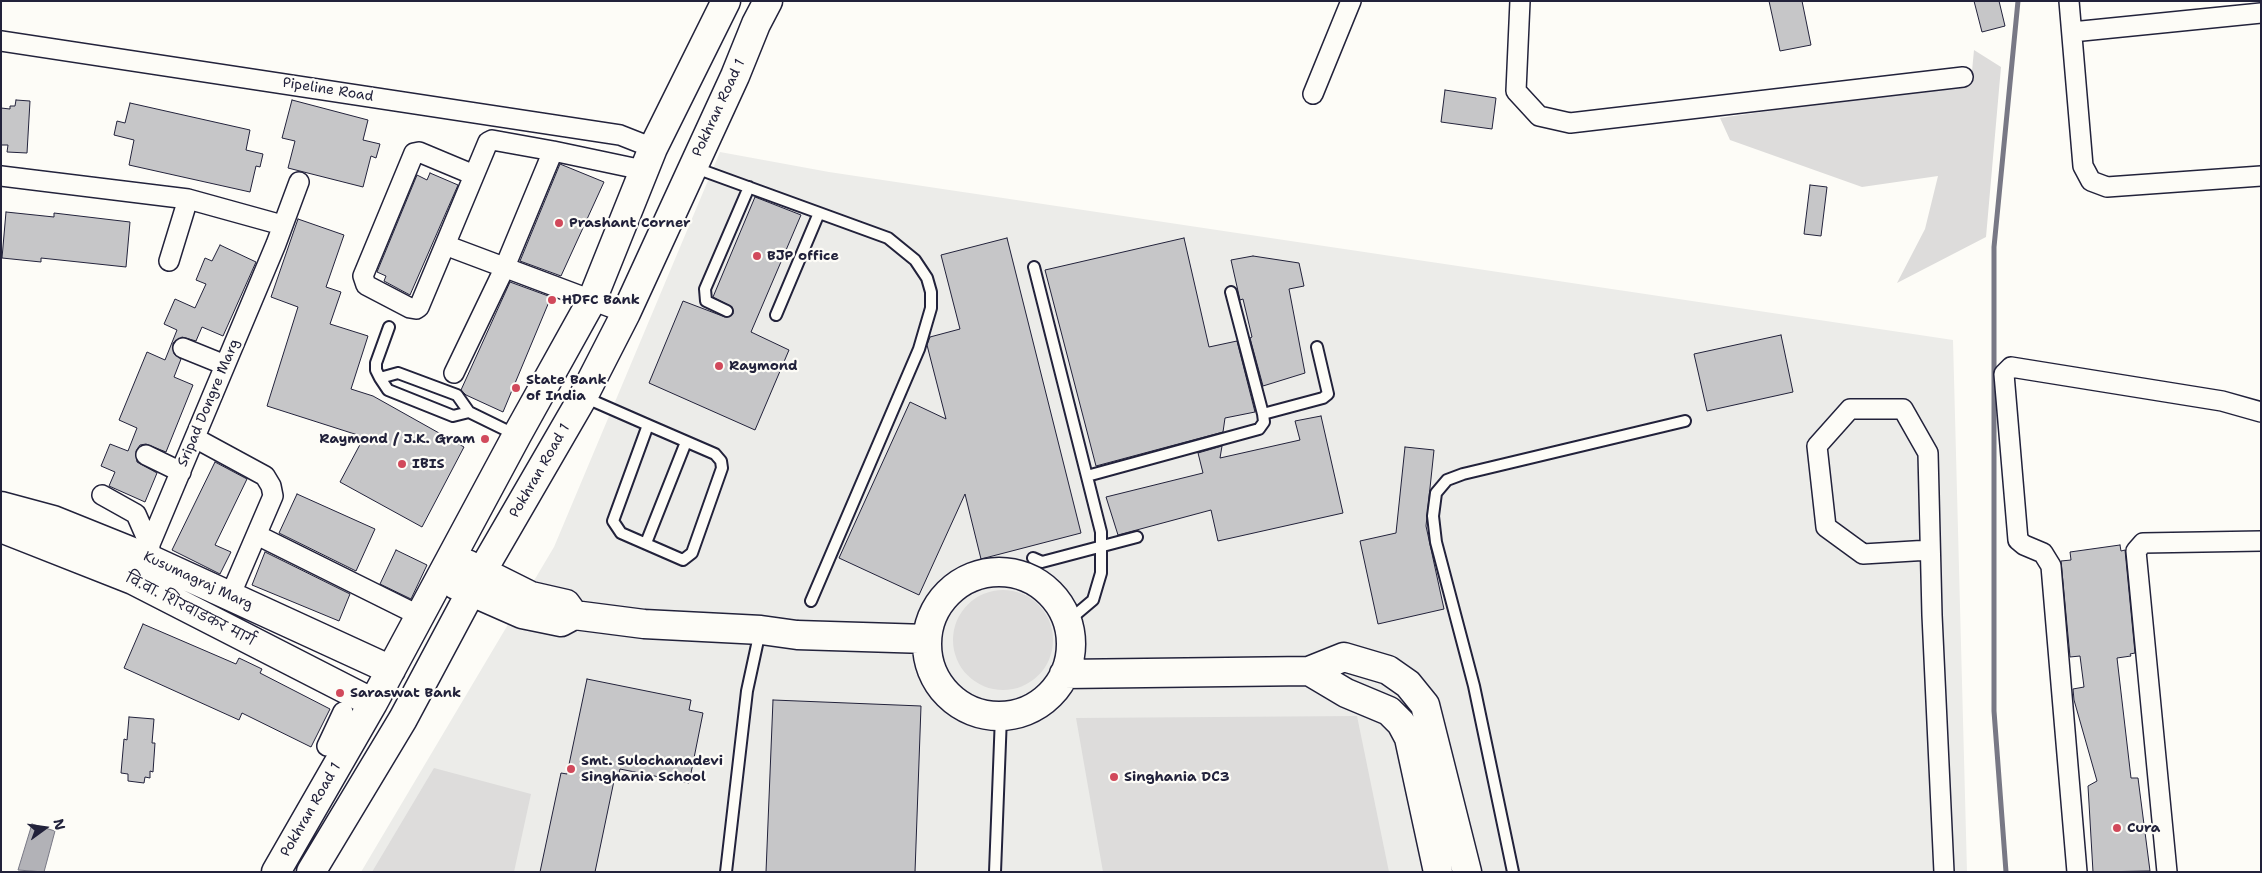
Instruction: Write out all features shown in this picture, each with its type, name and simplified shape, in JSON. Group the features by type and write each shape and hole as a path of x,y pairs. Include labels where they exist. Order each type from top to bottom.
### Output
{"street":[{"name":"Pokhran Road 1","path":"315,866 403,719 476,583 583,397 626,313 768,1"},
{"path":"1313,94 1351,1"},
{"path":"1520,1 1516,91 1539,116 1570,123 1963,77"},
{"path":"2070,1 2084,166 2091,181 2107,187 2261,176"},
{"name":"Pokhran Road 1","path":"276,872 292,844 330,747 373,703 516,435 592,300 651,153 719,8"},
{"path":"2072,32 2261,13"},
{"name":"Pipeline Road","path":"1,41 620,135 651,153"},
{"path":"474,175 419,152 414,153 363,276 366,286 410,308 416,309 419,307 474,175 485,146 492,140 553,151 651,153"},
{"path":"454,373 504,269 553,151"},
{"path":"1,176 188,199 282,225"},
{"name":"Sripad Dongre Marg","path":"143,561 299,182"},
{"path":"169,261 188,199"},
{"path":"445,245 504,269 626,313"},
{"path":"183,348 225,365"},
{"path":"2077,872 2051,566 2044,553 2024,545 2018,540 2004,374 2011,367 2222,401 2261,412"},
{"path":"1930,550 1863,554 1826,527 1817,446 1850,409 1903,409 1928,453 1930,550 1944,872"},
{"path":"195,438 265,476 273,496 230,596"},
{"path":"146,455 181,472"},
{"path":"102,495 129,508 136,514 143,561"},
{"name":"Kusumagraj Marg","path":"1,506 53,520 143,561 230,596 390,670"},
{"name":"वि.वा. शिरवाडकर मार्ग","path":"1,528 143,561 373,703"},
{"path":"257,535 420,616"},
{"path":"2167,872 2136,551 2143,543 2261,541"},
{"path":"446,566 476,583 566,604 574,615 644,624 761,630 797,635 927,639"},
{"path":"996,571 1016,574 1034,581 1054,598 1067,622 1070,648 1069,662 1064,674 1048,696 1025,711 1001,716 975,712 947,694 935,678 930,665 927,639 933,613 948,592 970,577 996,571"},
{"path":"1064,674 1310,671 1344,657 1388,670 1408,684 1425,705 1467,872"},
{"path":"1310,671 1346,693 1389,711 1401,723 1409,738 1438,872"},
{"path":"330,747 344,712"},
{"path":"292,844 315,866"}],"lane":[{"path":"697,156 749,187 888,238 916,260 927,278 931,292 931,308 918,349 811,601"},
{"path":"727,311 706,301 705,289 749,187"},
{"path":"776,315 820,213"},
{"path":"1034,267 1101,532 1101,574 1093,600 1067,622"},
{"path":"1086,476 1259,429 1264,422 1263,414 1231,292"},
{"path":"389,327 376,363 376,370 388,390 453,416 470,412"},
{"path":"1263,414 1323,398 1328,394 1317,348"},
{"path":"380,378 398,373 457,394 470,412 516,435"},
{"path":"583,397 648,425 686,442 715,454 721,461 722,468 692,553 683,560 621,533 613,521 648,425"},
{"path":"1513,872 1474,686 1436,542 1433,516 1436,493 1447,480 1463,474 1685,422"},
{"path":"646,544 686,442"},
{"path":"1033,558 1042,562 1137,537"},
{"path":"726,872 747,691 761,630"},
{"path":"995,872 1001,716"}],"shaded area":[{"path":"1974,50 2001,67 1986,237 1897,283 1925,229 1938,176 1862,187 1730,140 1720,118 1971,82"},
{"path":"720,152 829,172 1953,340 1967,872 361,872 554,547"},
{"path":"1003,590 1022,594 1039,604 1049,621 1053,640 1049,659 1039,676 1022,686 1003,690 984,686 967,676 957,659 953,640 957,621 967,604 984,594"},
{"path":"1357,716 1389,872 1103,872 1076,718"},
{"path":"434,768 531,794 514,872 372,872"},
{"path":"32,824 55,831 44,872 18,870"}],"building":[{"path":"1769,1 1802,1 1811,45 1780,51"},
{"path":"1974,1 1999,1 2005,26 1982,32"},
{"path":"1445,90 1496,98 1492,129 1441,122"},
{"path":"16,100 30,101 27,153 7,152 8,145 1,145 1,108 10,109 10,106 15,106"},
{"path":"292,100 368,120 363,140 380,144 376,158 371,156 363,187 288,168 295,141 282,138"},
{"path":"130,103 250,130 246,150 263,154 260,167 256,166 250,192 129,165 134,140 114,135 117,121 125,123"},
{"name":"Prashant Corner","path":"560,164 604,182 561,276 520,261"},
{"path":"430,173 458,185 410,295 384,281 386,276 377,272 417,175 427,180"},
{"path":"1810,185 1827,187 1821,236 1804,234"},
{"name":"Raymond","path":"755,197 801,215 751,332 789,350 755,430 649,383 683,301 725,317 733,314 732,307 713,297"},
{"path":"6,212 54,217 54,213 130,222 126,267 41,258 41,262 2,258"},
{"path":"298,219 344,235 326,287 341,292 330,324 368,336 351,389 373,396 464,447 422,527 340,482 364,437 267,406 298,307 271,297"},
{"path":"1007,238 1081,533 981,559 965,494 919,595 839,558 910,402 946,419 927,345 930,337 960,329 941,255"},
{"path":"1184,238 1209,347 1237,341 1255,412 1225,418 1223,432 1096,466 1045,270"},
{"path":"220,245 256,262 223,336 202,327 196,341 182,337 173,343 174,354 181,359 174,377 193,385 166,452 146,444 140,445 136,451 137,462 157,473 145,502 109,486 115,472 101,466 110,444 128,451 137,428 119,420 147,352 165,360 177,330 164,324 175,299 195,308 206,284 196,280 205,258 212,261"},
{"path":"1253,256 1299,263 1304,286 1289,289 1305,373 1263,386 1250,338 1252,337 1243,299 1240,300 1231,260"},
{"path":"510,282 551,297 503,412 466,395 461,390"},
{"path":"1781,335 1793,392 1707,411 1694,354"},
{"path":"1321,416 1343,513 1218,541 1211,510 1118,535 1106,497 1203,473 1198,453 1222,446 1220,458 1300,440 1295,421"},
{"path":"1405,447 1434,450 1426,526 1444,609 1378,624 1360,541 1396,533"},
{"path":"215,462 247,479 215,545 231,552 220,574 172,550"},
{"path":"297,494 375,529 356,571 279,533"},
{"path":"2120,545 2121,551 2125,550 2135,653 2130,654 2131,656 2117,658 2131,778 2138,778 2150,871 2093,872 2088,786 2097,781 2074,700 2073,689 2084,687 2080,656 2070,657 2061,561 2071,560 2070,552"},
{"path":"396,550 427,565 411,599 380,584"},
{"path":"265,552 350,594 339,621 252,585"},
{"path":"143,624 236,664 239,658 262,669 260,673 330,709 311,747 242,713 239,720 124,668"},
{"path":"587,679 691,700 689,710 703,713 689,783 620,769 618,777 615,776 595,872 540,872 561,773 567,774"},
{"path":"773,700 921,706 915,872 766,872"},
{"path":"129,717 154,719 152,743 155,743 153,772 150,771 150,778 145,777 144,783 128,781 128,774 121,773 124,739 127,740"}],"waterway":[{"path":"2006,872 1994,711 1994,247 2018,1"}],"place":[{"name":"Prashant Corner","path":"559,223"},
{"name":"BJP office","path":"757,256"},
{"name":"HDFC Bank","path":"552,300"},
{"name":"Raymond","path":"719,366"},
{"name":"State Bank of India","path":"516,388"},
{"name":"Raymond / J.K. Gram","path":"485,439"},
{"name":"IBIS","path":"402,464"},
{"name":"Saraswat Bank","path":"340,693"},
{"name":"Smt. Sulochanadevi Singhania School","path":"571,769"},
{"name":"Singhania DC3","path":"1114,777"},
{"name":"Cura","path":"2117,828"}]}
